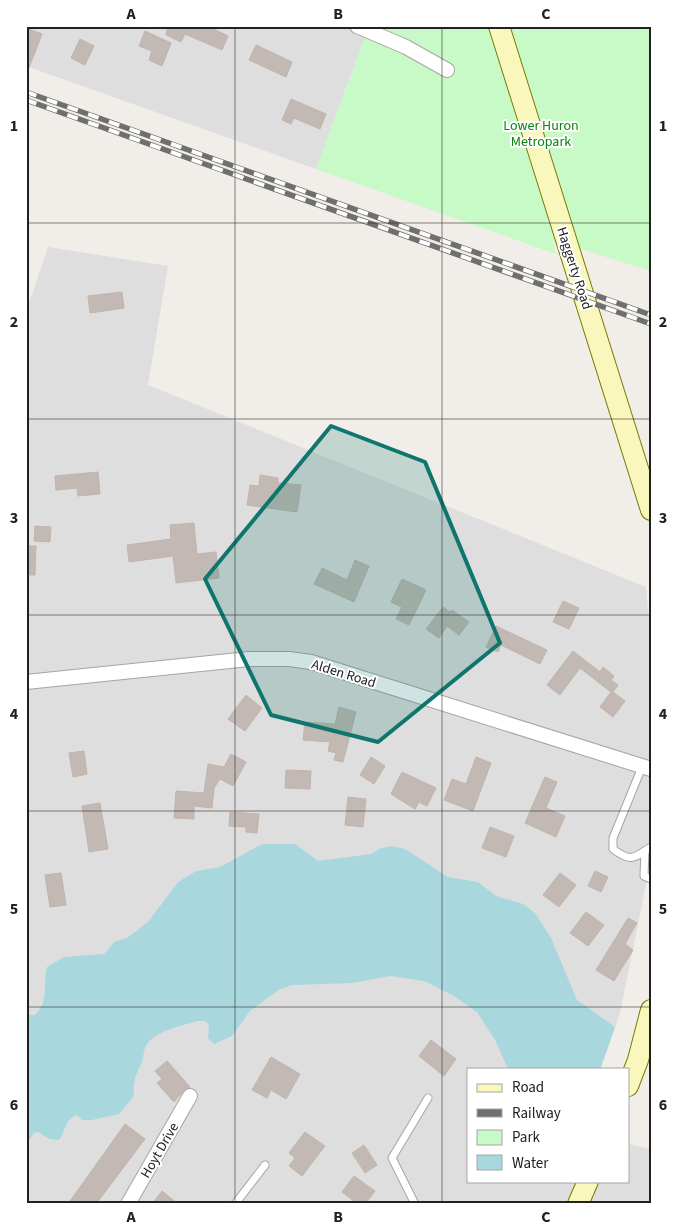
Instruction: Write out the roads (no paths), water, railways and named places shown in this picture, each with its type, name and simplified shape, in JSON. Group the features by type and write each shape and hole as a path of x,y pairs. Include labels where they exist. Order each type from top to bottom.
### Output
{"main road":[{"name":"Haggerty Road","path":"499,26 651,510"},
{"path":"630,1081 638,1060 651,1010"},
{"path":"578,1204 588,1182"}],"street":[{"path":"357,26 406,47 447,70"},
{"name":"Alden Road","path":"26,682 249,659 289,659 312,662 646,768"},
{"name":"Hoyt Drive","path":"128,1204 190,1096"}],"lane":[{"path":"646,768 613,838 613,849 627,858 634,859 648,849"},
{"path":"648,849 644,876 651,878"},
{"path":"415,1204 392,1158 428,1098"},
{"path":"235,1204 265,1165"}],"water":[{"path":"262,844 295,844 318,861 371,854 381,848 391,846 405,849 448,877 478,882 496,896 523,904 535,913 551,938 577,1000 615,1027 600,1068 508,1068 495,1040 477,1012 454,996 424,981 390,976 352,983 293,985 280,989 250,1011 232,1036 214,1044 208,1038 209,1025 205,1021 197,1021 157,1035 151,1039 145,1048 134,1083 134,1096 119,1114 92,1120 82,1120 77,1115 67,1123 59,1140 49,1139 38,1132 34,1133 26,1145 26,1015 35,1015 40,1010 44,998 47,967 64,957 104,954 114,942 127,938 148,922 178,882 196,871 220,867"}],"railway":[{"path":"26,92 651,315"},
{"path":"26,100 651,324"}],"park label":[{"name":"Lower Huron Metropark","path":"541,134"}]}
